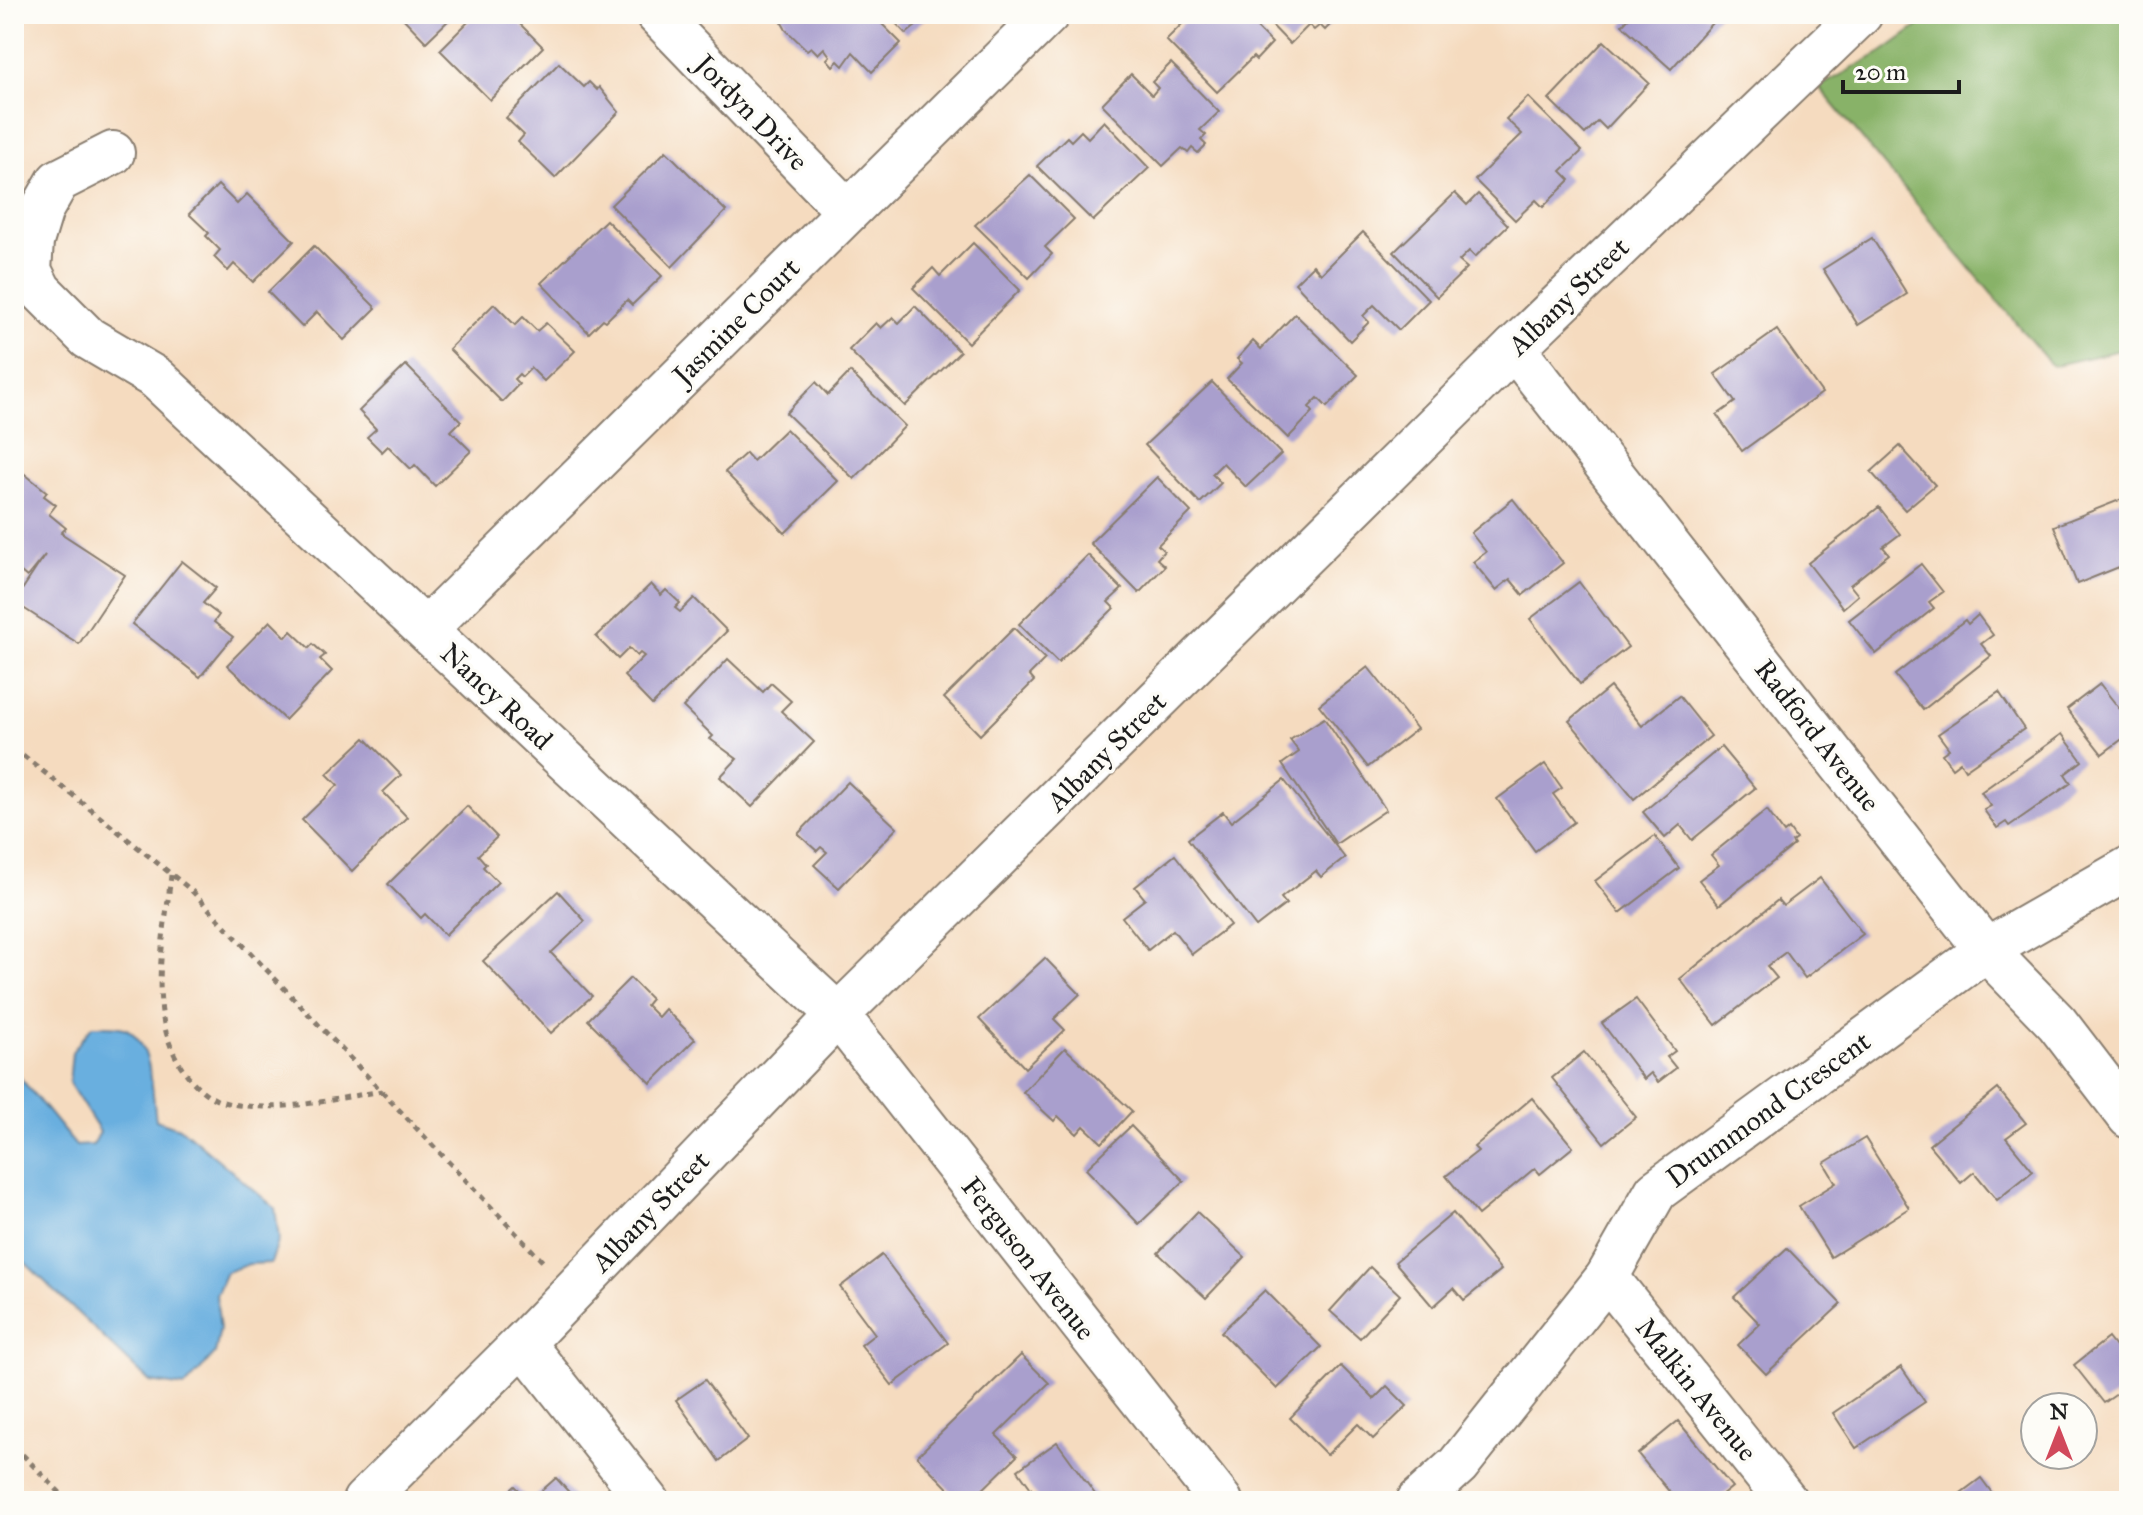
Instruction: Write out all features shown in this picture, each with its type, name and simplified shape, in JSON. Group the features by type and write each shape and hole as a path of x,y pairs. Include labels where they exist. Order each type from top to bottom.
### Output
{"street":[{"name":"Jordyn Drive","path":"657,14 847,211"},
{"name":"Jasmine Court","path":"426,629 1048,14"},
{"name":"Albany Street","path":"364,1501 523,1343 838,1015 1514,348 1861,14"},
{"name":"Nancy Road","path":"113,153 58,181 42,209 32,242 30,270 40,290 88,338 156,378 838,1015"},
{"name":"Radford Avenue","path":"1514,348 1986,950 2057,1023 2129,1117"},
{"name":"Drummond Crescent","path":"1418,1501 1458,1465 1607,1277 1656,1191 1986,950 2129,868"},
{"name":"Ferguson Avenue","path":"838,1015 1221,1501"},
{"name":"Malkin Avenue","path":"1607,1277 1786,1501"},
{"path":"523,1343 648,1501"}],"path":[{"path":"14,748 191,890 572,1292"},
{"path":"171,874 160,988 163,1027 175,1061 198,1088 220,1102 247,1106 293,1106 382,1091"},
{"path":"14,1446 68,1501"}],"green space":[{"path":"1935,14 2129,14 2129,348 2052,366 1819,87 1882,52"}],"water":[{"path":"92,1026 120,1027 134,1034 146,1055 156,1120 182,1129 275,1208 279,1239 271,1263 249,1264 226,1272 216,1295 220,1329 215,1354 185,1387 150,1382 14,1252 14,1070 76,1146 93,1145 100,1132 69,1083 72,1052"}],"building":[{"path":"399,14 455,14 426,42"},
{"path":"476,14 510,14 543,47 490,100 440,50"},
{"path":"779,14 872,14 901,43 872,72 853,52 843,66 838,61 833,66 824,48 818,54 811,47 807,50 786,30 782,23 785,20"},
{"path":"887,14 931,14 906,34"},
{"path":"1192,14 1198,14 1207,23 1216,14 1243,14 1272,43 1217,92 1166,40"},
{"path":"1261,14 1331,14 1328,18 1333,22 1325,30 1320,25 1314,30 1309,25 1290,44"},
{"path":"1632,14 1720,14 1671,69 1622,25"},
{"path":"1604,41 1649,83 1606,129 1598,121 1585,134 1549,99"},
{"path":"559,63 584,87 589,82 597,90 599,87 619,112 555,178 518,142 524,135 506,118"},
{"path":"1171,63 1219,112 1200,130 1206,135 1201,140 1206,145 1198,153 1192,148 1188,153 1182,148 1163,166 1102,104 1131,74 1152,95 1158,88 1152,82"},
{"path":"1528,97 1582,151 1561,171 1570,180 1543,207 1536,200 1515,220 1475,180 1522,134 1506,119"},
{"path":"1104,121 1149,168 1093,221 1037,166 1067,137 1071,141 1081,131 1088,138"},
{"path":"666,151 726,211 672,267 611,205"},
{"path":"1030,175 1074,219 1045,247 1052,254 1029,278 975,225"},
{"path":"218,185 237,204 247,194 294,241 253,282 234,264 228,271 214,257 220,250 206,236 209,233 189,214"},
{"path":"1455,193 1467,205 1478,194 1508,225 1475,257 1469,251 1459,261 1467,268 1437,297 1394,252"},
{"path":"606,220 662,276 632,305 627,300 589,333 541,283"},
{"path":"1363,232 1429,300 1399,330 1374,305 1363,316 1369,322 1350,341 1295,283 1313,265 1321,274"},
{"path":"1872,238 1907,294 1858,325 1823,269"},
{"path":"973,243 1020,290 968,343 913,288 933,268 940,276"},
{"path":"314,246 376,308 344,340 317,312 302,327 268,292"},
{"path":"494,304 515,325 523,317 537,331 546,323 575,351 544,381 531,368 522,377 519,374 514,379 519,384 502,402 449,349"},
{"path":"915,306 960,352 905,406 849,350 876,323 881,328 893,317 899,323"},
{"path":"1295,314 1358,375 1327,407 1318,398 1309,407 1313,412 1288,438 1227,379 1242,363 1237,359 1253,341 1261,349"},
{"path":"1777,330 1822,393 1742,451 1717,415 1735,402 1715,374"},
{"path":"406,365 461,421 451,431 471,451 435,486 415,465 411,469 388,446 382,452 367,437 376,429 359,411"},
{"path":"850,372 905,426 854,479 786,413 816,382 828,395"},
{"path":"1212,382 1281,454 1246,487 1223,463 1212,474 1221,483 1200,503 1145,445"},
{"path":"786,429 838,481 785,533 725,472 746,453 753,461"},
{"path":"1900,446 1935,485 1905,510 1871,472"},
{"path":"16,467 47,492 44,496 56,505 49,514 66,528 61,533 125,575 79,644 14,602 45,555 27,577 14,566"},
{"path":"1157,477 1191,512 1158,545 1164,551 1157,559 1165,566 1139,593 1090,543"},
{"path":"1513,499 1563,563 1523,595 1510,579 1496,590 1473,562 1486,552 1471,533"},
{"path":"2122,499 2129,518 2129,563 2077,584 2054,526"},
{"path":"1879,507 1900,534 1883,547 1889,554 1850,585 1858,595 1843,608 1808,563"},
{"path":"1088,555 1122,589 1108,602 1114,608 1058,663 1019,624"},
{"path":"182,561 216,588 203,603 219,615 214,622 233,637 200,677 132,624"},
{"path":"1921,564 1943,592 1929,602 1934,608 1876,654 1849,620"},
{"path":"1579,582 1628,647 1580,684 1530,619"},
{"path":"651,584 661,595 666,590 680,603 675,608 680,612 694,598 727,631 652,705 624,676 644,656 640,653 637,656 629,648 618,659 596,637"},
{"path":"1978,615 1993,635 1981,644 1991,656 1923,710 1895,675 1965,620 1968,624"},
{"path":"270,621 286,637 291,631 309,648 313,644 325,655 320,659 332,671 285,720 227,665"},
{"path":"1014,628 1045,659 1029,675 1034,681 980,735 944,698"},
{"path":"728,659 763,692 771,683 791,701 781,711 814,742 752,807 720,777 737,759 710,739 713,736 683,707"},
{"path":"1368,667 1417,729 1368,767 1319,705"},
{"path":"2100,684 2129,721 2129,734 2102,754 2067,709"},
{"path":"1610,687 1642,726 1679,696 1711,736 1634,799 1569,721"},
{"path":"1999,692 2024,729 1965,770 1960,762 1952,768 1942,754 1949,749 1938,734"},
{"path":"1324,718 1386,810 1336,844 1282,764 1299,752 1290,740"},
{"path":"2062,734 2082,761 2065,774 2071,783 2009,826 2006,822 1997,828 1984,810 1991,806 1981,792"},
{"path":"365,738 401,775 383,792 407,817 352,871 302,820 338,785 327,774"},
{"path":"1721,747 1755,788 1692,840 1680,825 1665,838 1643,812"},
{"path":"1545,764 1562,788 1553,794 1574,822 1535,851 1497,799"},
{"path":"1284,780 1345,858 1321,877 1316,871 1281,898 1286,904 1256,927 1188,839 1223,812 1231,822"},
{"path":"848,782 897,828 839,888 814,865 827,852 821,847 817,851 798,834"},
{"path":"467,806 497,837 478,855 486,864 483,867 498,882 445,935 425,914 421,918 388,884"},
{"path":"1767,810 1784,833 1789,829 1796,839 1792,842 1794,845 1719,905 1699,880 1719,865 1711,855"},
{"path":"1655,836 1679,868 1620,913 1595,881"},
{"path":"1175,855 1230,925 1192,954 1173,930 1148,950 1122,917 1145,899 1135,887"},
{"path":"1820,878 1863,934 1805,978 1786,952 1767,966 1777,978 1716,1025 1680,979 1778,900 1783,906"},
{"path":"558,891 585,921 551,953 592,996 551,1033 483,961"},
{"path":"1045,958 1080,994 1054,1019 1065,1030 1025,1068 979,1019"},
{"path":"630,978 651,999 646,1005 658,1017 665,1009 695,1039 651,1083 588,1020"},
{"path":"1636,999 1675,1051 1667,1057 1676,1068 1658,1082 1651,1073 1644,1079 1602,1023"},
{"path":"1065,1048 1132,1111 1102,1143 1084,1126 1077,1134 1058,1116 1054,1121 1023,1092"},
{"path":"1584,1052 1636,1117 1604,1143 1552,1078"},
{"path":"1998,1089 2026,1123 2006,1138 2033,1171 1997,1200 1974,1172 1961,1183 1929,1145"},
{"path":"1532,1098 1573,1147 1540,1174 1535,1168 1478,1215 1446,1176 1478,1151 1474,1147"},
{"path":"1131,1126 1184,1181 1139,1224 1086,1169"},
{"path":"1865,1138 1909,1208 1831,1257 1799,1206 1836,1183 1824,1163"},
{"path":"1197,1212 1245,1257 1206,1298 1158,1253"},
{"path":"1453,1213 1501,1270 1464,1300 1454,1288 1433,1307 1395,1262"},
{"path":"1787,1248 1841,1304 1766,1374 1738,1345 1760,1324 1734,1297"},
{"path":"882,1255 948,1343 892,1385 861,1345 875,1334 840,1287"},
{"path":"1370,1267 1400,1295 1360,1338 1330,1311"},
{"path":"1265,1290 1321,1347 1277,1389 1221,1332"},
{"path":"2108,1338 2129,1365 2129,1401 2121,1391 2104,1403 2099,1391 2095,1391 2074,1365"},
{"path":"1021,1355 1049,1383 996,1435 1017,1456 971,1501 960,1501 917,1456"},
{"path":"1341,1366 1374,1399 1387,1386 1407,1406 1373,1439 1358,1424 1327,1455 1290,1418"},
{"path":"1901,1367 1925,1402 1856,1448 1833,1413"},
{"path":"705,1380 748,1439 719,1461 676,1400"},
{"path":"1678,1421 1732,1487 1715,1501 1677,1501 1638,1454"},
{"path":"1057,1442 1100,1501 1040,1501 1018,1470"},
{"path":"556,1478 577,1501 530,1501"},
{"path":"1981,1478 1998,1501 1950,1501"},
{"path":"515,1486 530,1501 498,1501"}]}
